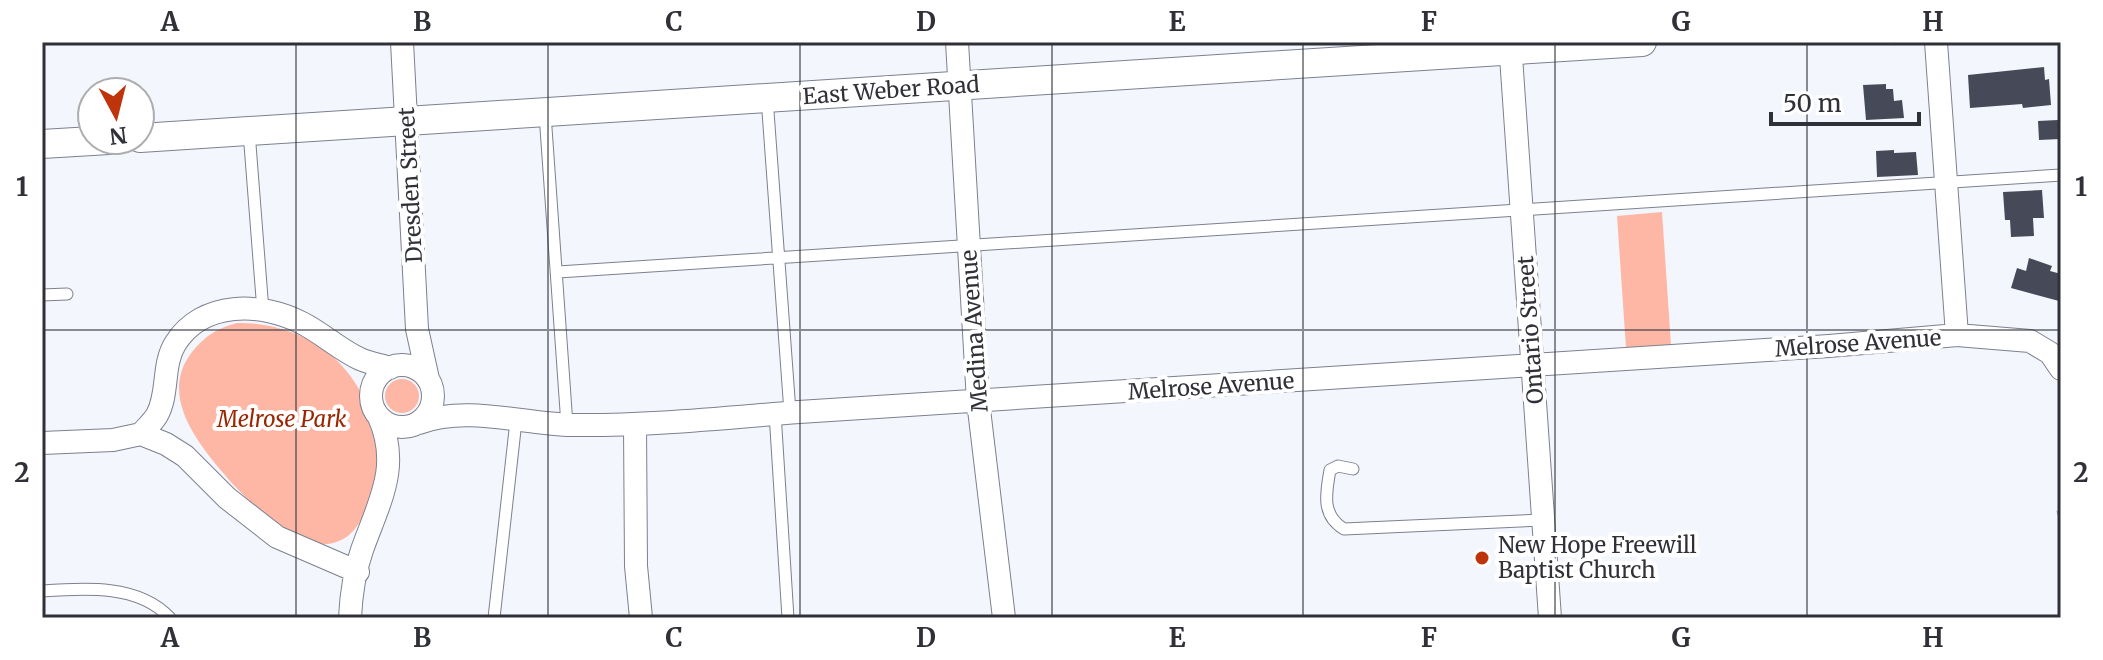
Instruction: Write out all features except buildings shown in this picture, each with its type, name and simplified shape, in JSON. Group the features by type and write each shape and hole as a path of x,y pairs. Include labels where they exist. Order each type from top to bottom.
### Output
{"street":[{"name":"Dresden Street","path":"402,42 417,329 431,386"},
{"name":"Medina Avenue","path":"957,42 978,401 1004,618"},
{"name":"East Weber Road","path":"156,137 959,86 1510,46 1642,42"},
{"path":"1936,42 1957,335"},
{"name":"Ontario Street","path":"1510,46 1550,618"},
{"path":"42,144 76,142"},
{"path":"141,434 157,414 168,359 175,343 194,322 217,311 237,308 263,311 301,322 360,359 416,368 431,386 431,410 390,451"},
{"name":"Dresden Street","path":"395,366 417,329"},
{"name":"Melrose Avenue","path":"414,425 431,418 465,415 567,425 635,425 1957,335 2030,341 2050,353 2061,369"},
{"path":"350,618 361,552 379,511 390,451 360,359"},
{"path":"395,366 375,380 375,408 392,426 414,425"},
{"name":"Melrose Avenue","path":"431,386 442,402 465,415"},
{"path":"635,425 636,566 641,618"},
{"path":"42,443 113,440 141,434 166,444 185,456 227,498 277,537 358,572"}],"lane":[{"path":"767,98 779,258 788,618"},
{"path":"545,112 567,425"},
{"path":"249,131 263,311"},
{"path":"558,272 2061,175"},
{"path":"42,295 67,294"},
{"path":"494,618 516,421"},
{"path":"1353,469 1338,466 1330,470 1326,493 1327,511 1334,523 1344,529 1543,520"},
{"path":"42,591 127,592 160,607 170,618"}],"green space":[{"path":"1662,212 1671,345 1626,348 1617,216"},
{"name":"Melrose Park","path":"237,323 295,333 319,346 340,364 357,385 369,410 375,438 374,486 360,521 340,541 325,544 308,541 268,517 243,495 213,461 185,416 179,384 183,368 192,352 207,337"},
{"path":"402,379 414,384 419,396 414,408 402,413 390,408 385,396 390,384"}],"place":[{"name":"New Hope Freewill Baptist Church","path":"1482,558"}]}
